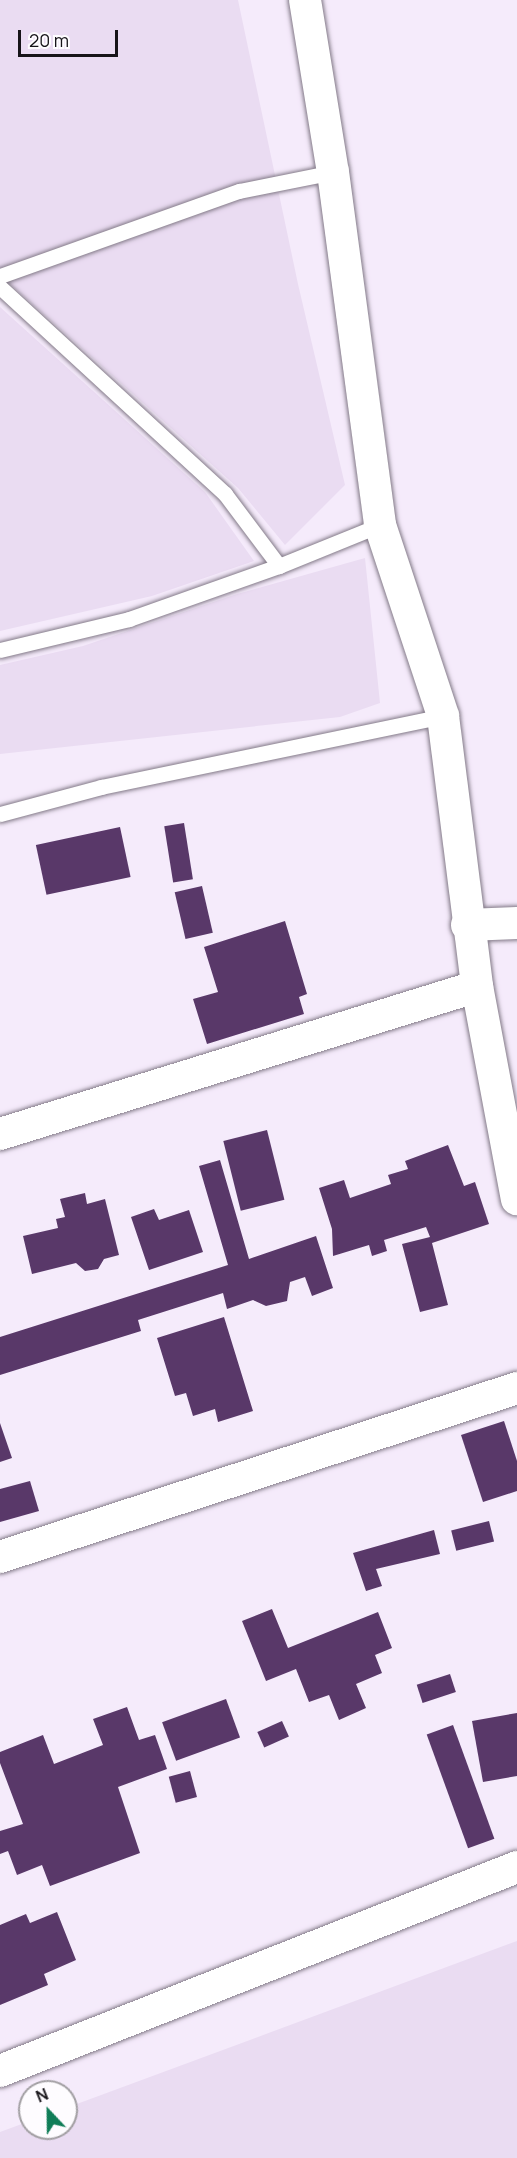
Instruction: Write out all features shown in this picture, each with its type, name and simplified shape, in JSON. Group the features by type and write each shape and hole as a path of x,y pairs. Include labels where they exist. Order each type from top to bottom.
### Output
{"street":[{"path":"305,0 333,172 380,525 443,716 467,925 517,1199"},
{"path":"467,925 517,923"},
{"path":"0,1134 477,986"},
{"path":"0,1557 517,1388"},
{"path":"0,2071 517,1867"}],"lane":[{"path":"0,276 239,191 333,172"},
{"path":"0,287 225,494 279,566"},
{"path":"0,650 129,619 279,566 380,525"},
{"path":"0,814 101,787 443,716"}],"shaded area":[{"path":"0,0 238,0 298,284 345,485 285,545 238,488 0,275"},
{"path":"0,307 205,492 254,561 152,596 0,631"},
{"path":"365,558 380,703 340,717 0,754 0,665 83,646 237,594"},
{"path":"517,1941 517,2158 0,2158 0,2132 18,2125 18,2140 78,2140 78,2104"}],"building":[{"path":"184,823 193,879 173,882 164,826"},
{"path":"120,827 131,877 46,895 36,845"},
{"path":"202,886 213,933 186,939 175,892"},
{"path":"285,921 307,994 299,997 304,1014 207,1044 193,999 218,992 204,947"},
{"path":"267,1130 284,1200 241,1211 223,1141"},
{"path":"448,1145 464,1186 475,1182 489,1224 432,1243 448,1305 420,1312 402,1244 430,1237 426,1227 384,1240 387,1251 372,1256 369,1245 333,1256 332,1229 319,1188 344,1180 350,1198 391,1184 388,1175 408,1169 405,1161"},
{"path":"220,1160 249,1259 316,1236 333,1288 312,1296 305,1277 290,1282 287,1301 266,1306 253,1300 227,1309 223,1293 138,1320 141,1331 0,1375 0,1337 228,1265 199,1166"},
{"path":"85,1193 87,1204 105,1199 119,1255 104,1259 98,1269 85,1271 76,1263 32,1274 23,1236 58,1228 56,1219 65,1217 60,1199"},
{"path":"154,1209 159,1220 189,1210 203,1252 149,1270 131,1217"},
{"path":"224,1317 253,1411 218,1422 215,1409 193,1416 186,1393 175,1396 157,1338"},
{"path":"504,1421 517,1461 517,1491 483,1502 461,1435"},
{"path":"0,1423 12,1458 0,1462"},
{"path":"30,1481 39,1511 0,1522 0,1489"},
{"path":"489,1521 494,1541 456,1551 451,1530"},
{"path":"434,1530 440,1554 376,1569 382,1586 366,1591 353,1553"},
{"path":"272,1609 288,1648 378,1612 392,1648 375,1655 382,1673 356,1684 366,1708 339,1720 329,1695 309,1702 296,1669 266,1681 242,1621"},
{"path":"450,1674 456,1692 423,1703 417,1685"},
{"path":"226,1699 240,1738 176,1761 162,1722"},
{"path":"127,1707 139,1740 155,1735 167,1769 118,1787 140,1853 50,1886 42,1865 17,1875 8,1851 0,1854 0,1831 23,1824 0,1763 0,1752 43,1735 54,1764 103,1745 93,1719"},
{"path":"517,1713 517,1776 483,1782 472,1721"},
{"path":"282,1721 289,1737 264,1748 257,1732"},
{"path":"453,1725 494,1839 468,1848 427,1735"},
{"path":"190,1771 197,1797 176,1803 169,1777"},
{"path":"57,1912 76,1960 44,1974 48,1985 0,2005 0,1925 26,1914 30,1923"}]}
